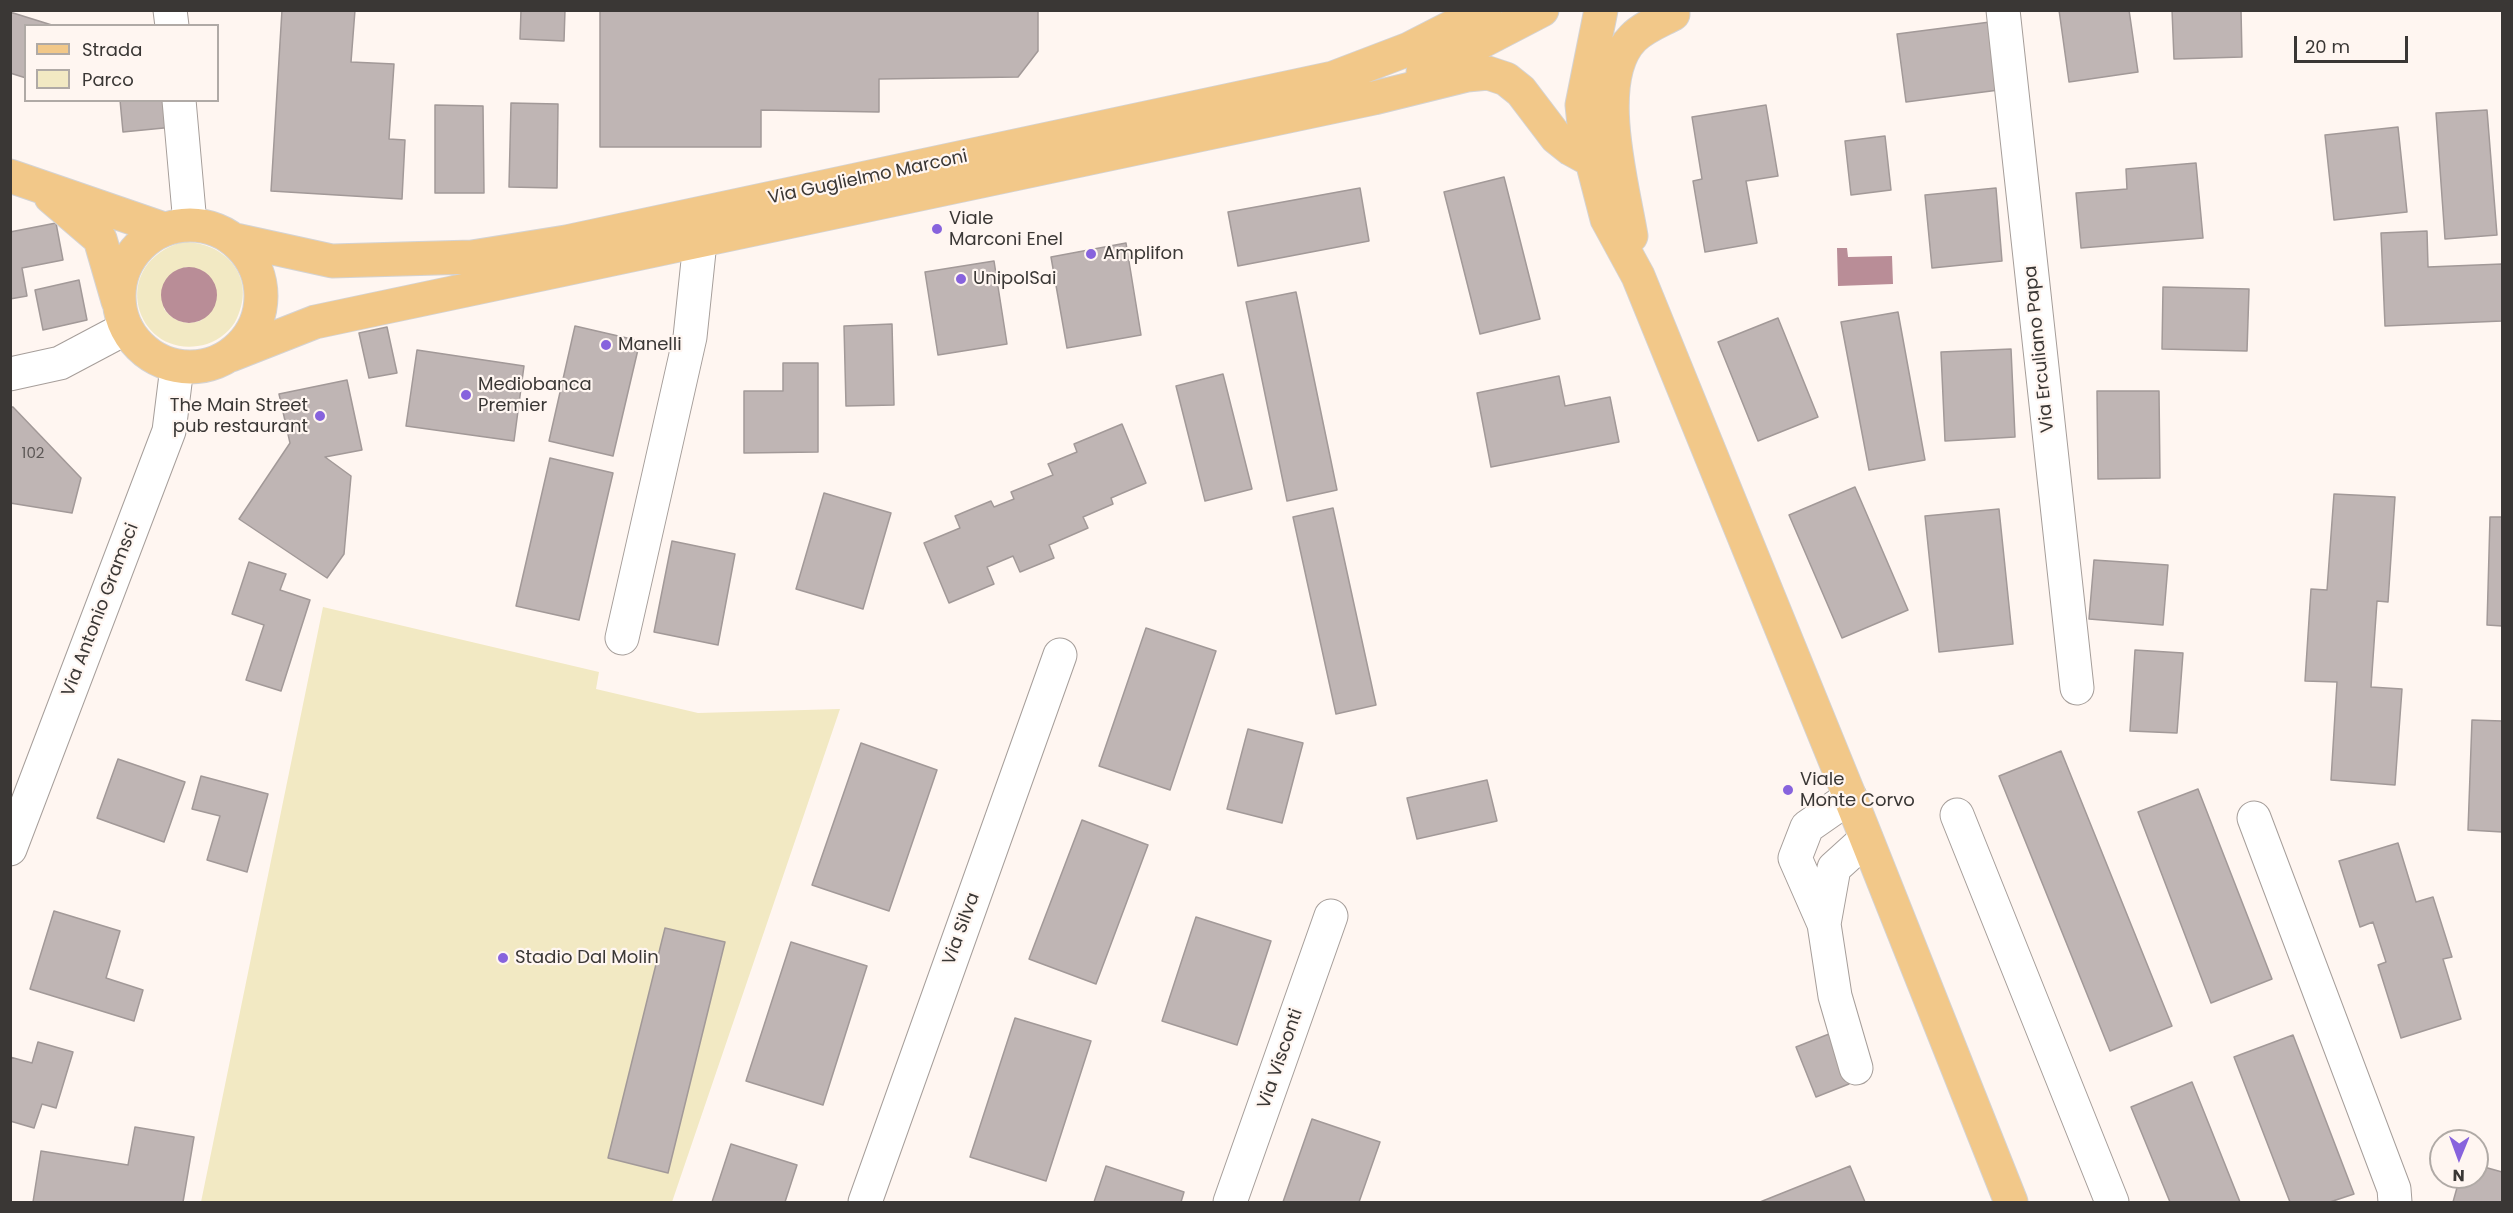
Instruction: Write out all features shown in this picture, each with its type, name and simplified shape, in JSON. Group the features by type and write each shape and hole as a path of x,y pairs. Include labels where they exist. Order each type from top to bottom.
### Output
{"main road":[{"name":"Via Guglielmo Marconi","path":"10,176 41,188 177,227 214,229 236,240 332,261 472,257 566,242 1334,78 1409,49 1485,10"},
{"name":"Via Guglielmo Marconi","path":"1374,98 1542,10"},
{"path":"1601,10 1581,105 1585,134 1607,219 1638,276 1850,797 2011,1203"},
{"path":"1638,276 1611,122 1612,91 1623,55 1633,38 1677,12"},
{"name":"Via Guglielmo Marconi","path":"41,188 100,239 122,315 139,346 157,360 177,367 196,368 214,364 315,322 1374,98 1467,75 1488,73 1506,79 1521,91 1556,137 1591,160"},
{"path":"122,315 120,278 129,258 144,240 177,227"},
{"name":"Via Guglielmo Marconi","path":"231,355 248,340 258,321 262,299 260,276 251,257 236,240"}],"street":[{"name":"Via Erculiano Papa","path":"2003,10 2077,688"},
{"path":"177,227 179,102"},
{"path":"622,638 690,336 700,242"},
{"path":"10,374 60,363 122,315"},
{"name":"Via Antonio Gramsci","path":"10,849 169,431 177,367"},
{"name":"Via Silva","path":"865,1203 1060,655"},
{"path":"1850,797 1807,827 1796,858 1824,924 1835,996 1856,1068"},
{"path":"1957,815 2112,1203"},
{"path":"2254,818 2394,1189 2395,1203"},
{"path":"1824,924 1834,868 1866,839"},
{"name":"Via Visconti","path":"1230,1203 1331,916"}],"green space":[{"path":"182,242 197,243 223,255 233,264 243,288 242,303 235,322 225,334 207,344 183,346 163,340 148,327 139,310 137,290 143,271 158,254","holes":["186,267 205,272 202,320 186,323 172,317 164,309 177,270"]},
{"name":"Stadio Dal Molin","path":"323,607 599,672 596,689 698,713 840,709 672,1202 201,1202"}],"shaded area":[{"path":"1837,248 1847,248 1848,257 1892,256 1893,284 1838,286"},
{"path":"189,267 200,269 209,275 215,284 217,295 215,306 209,315 200,321 189,323 178,321 169,315 163,306 161,295 163,284 169,275 178,269"}],"building":[{"path":"282,10 355,10 351,62 394,64 389,139 405,140 402,199 271,191"},
{"path":"521,10 565,10 564,41 520,39"},
{"path":"600,10 1038,10 1038,51 1018,77 879,79 879,112 761,110 761,147 600,147"},
{"path":"2059,10 2129,10 2138,72 2069,82"},
{"path":"2172,10 2241,10 2242,57 2174,59"},
{"path":"10,12 49,24 24,24 24,77 10,73"},
{"path":"1990,22 1999,90 1906,102 1897,34"},
{"path":"120,102 172,102 174,127 123,132"},
{"path":"511,103 558,104 557,188 509,187"},
{"path":"435,105 483,106 484,193 435,193"},
{"path":"1766,105 1778,176 1746,181 1757,243 1705,252 1693,181 1702,179 1692,117"},
{"path":"2487,110 2497,235 2445,239 2436,113"},
{"path":"2398,127 2407,212 2334,220 2325,135"},
{"path":"1885,136 1891,190 1851,195 1845,141"},
{"path":"2196,163 2203,238 2081,248 2076,193 2127,189 2126,169"},
{"path":"1504,177 1540,319 1480,334 1444,192"},
{"path":"1360,188 1369,241 1238,266 1228,212"},
{"path":"1996,188 2002,261 1932,268 1925,195"},
{"path":"56,223 63,260 22,268 27,296 10,299 10,232"},
{"path":"2427,231 2428,267 2502,264 2502,321 2385,326 2381,233"},
{"path":"1126,243 1141,335 1067,348 1051,257"},
{"path":"994,261 1007,344 938,355 925,272"},
{"path":"79,280 87,320 43,330 35,290"},
{"path":"2163,287 2249,289 2247,351 2162,349"},
{"path":"1296,292 1337,490 1287,501 1246,302"},
{"path":"1898,312 1925,460 1869,470 1841,322"},
{"path":"1778,318 1818,417 1758,441 1718,342"},
{"path":"892,324 894,405 846,406 844,326"},
{"path":"575,326 640,341 613,456 549,441"},
{"path":"387,327 397,373 369,378 359,333"},
{"path":"2011,349 2015,437 1945,441 1941,352"},
{"path":"417,350 524,366 514,441 406,426"},
{"path":"783,363 818,363 818,452 744,453 744,391 783,391"},
{"path":"1223,374 1252,489 1205,501 1176,386"},
{"path":"1559,376 1565,406 1610,397 1619,442 1491,467 1477,393"},
{"path":"347,380 362,450 325,457 351,476 344,554 327,578 239,519 290,443 279,394"},
{"path":"2097,391 2159,391 2160,478 2098,479"},
{"path":"10,407 13,407 81,478 72,513 10,503"},
{"path":"1122,424 1146,483 1111,498 1113,504 1083,517 1088,528 1049,545 1054,558 1020,572 1013,556 987,567 994,584 949,603 924,543 960,528 955,516 991,501 994,507 1014,499 1011,492 1053,475 1048,464 1077,452 1074,444"},
{"path":"550,458 613,473 579,620 516,606"},
{"path":"1855,487 1908,610 1842,638 1789,515"},
{"path":"824,493 891,513 863,609 796,589"},
{"path":"2334,494 2395,497 2388,602 2377,601 2371,687 2402,689 2395,785 2331,780 2337,682 2305,681 2311,589 2327,590"},
{"path":"1333,508 1376,705 1336,714 1293,517"},
{"path":"1999,509 2013,644 1939,652 1925,516"},
{"path":"2490,517 2502,517 2502,626 2487,625"},
{"path":"672,541 735,554 718,645 654,632"},
{"path":"2094,560 2168,565 2163,625 2089,619"},
{"path":"249,562 286,574 280,590 310,600 281,691 246,680 264,625 232,614"},
{"path":"1146,628 1216,651 1170,790 1099,766"},
{"path":"2135,650 2183,653 2177,733 2130,731"},
{"path":"2472,720 2502,721 2502,832 2468,830"},
{"path":"1248,729 1303,743 1282,823 1227,809"},
{"path":"861,743 937,770 889,911 812,885"},
{"path":"2061,751 2172,1026 2110,1051 1999,776"},
{"path":"118,759 185,782 164,842 97,818"},
{"path":"201,776 268,794 247,872 207,860 220,816 192,809"},
{"path":"1487,780 1497,821 1417,839 1407,798"},
{"path":"2198,789 2272,979 2211,1003 2138,812"},
{"path":"1082,820 1148,845 1096,984 1029,959"},
{"path":"2398,843 2416,902 2433,897 2452,957 2443,959 2461,1019 2401,1038 2378,965 2386,962 2373,922 2360,927 2339,861"},
{"path":"54,911 120,931 106,978 143,990 134,1021 30,989"},
{"path":"1196,917 1271,941 1237,1045 1162,1021"},
{"path":"665,928 725,942 668,1173 608,1158"},
{"path":"791,942 867,966 823,1105 746,1081"},
{"path":"1015,1018 1091,1041 1046,1181 970,1157"},
{"path":"1829,1034 1849,1084 1816,1097 1796,1047"},
{"path":"2293,1035 2354,1194 2330,1202 2290,1202 2234,1057"},
{"path":"38,1042 73,1052 56,1108 42,1104 34,1128 10,1121 10,1057 32,1063"},
{"path":"2192,1082 2240,1202 2170,1202 2131,1107"},
{"path":"1312,1119 1380,1142 1359,1202 1283,1202"},
{"path":"135,1127 194,1137 183,1202 33,1202 41,1151 128,1165"},
{"path":"731,1144 797,1165 785,1202 712,1202"},
{"path":"1106,1166 1184,1192 1181,1202 1094,1202"},
{"path":"1850,1166 1865,1202 1760,1202"},
{"path":"2489,1168 2502,1172 2502,1202 2453,1202 2457,1189 2489,1189"}],"place":[{"name":"Viale Marconi Enel","path":"937,229"},
{"name":"Amplifon","path":"1091,254"},
{"name":"UnipolSai","path":"961,279"},
{"name":"Manelli","path":"606,345"},
{"name":"Mediobanca Premier","path":"466,395"},
{"name":"The Main Street pub restaurant","path":"320,416"},
{"name":"Viale Monte Corvo","path":"1788,790"},
{"name":"Stadio Dal Molin","path":"503,958"}]}
